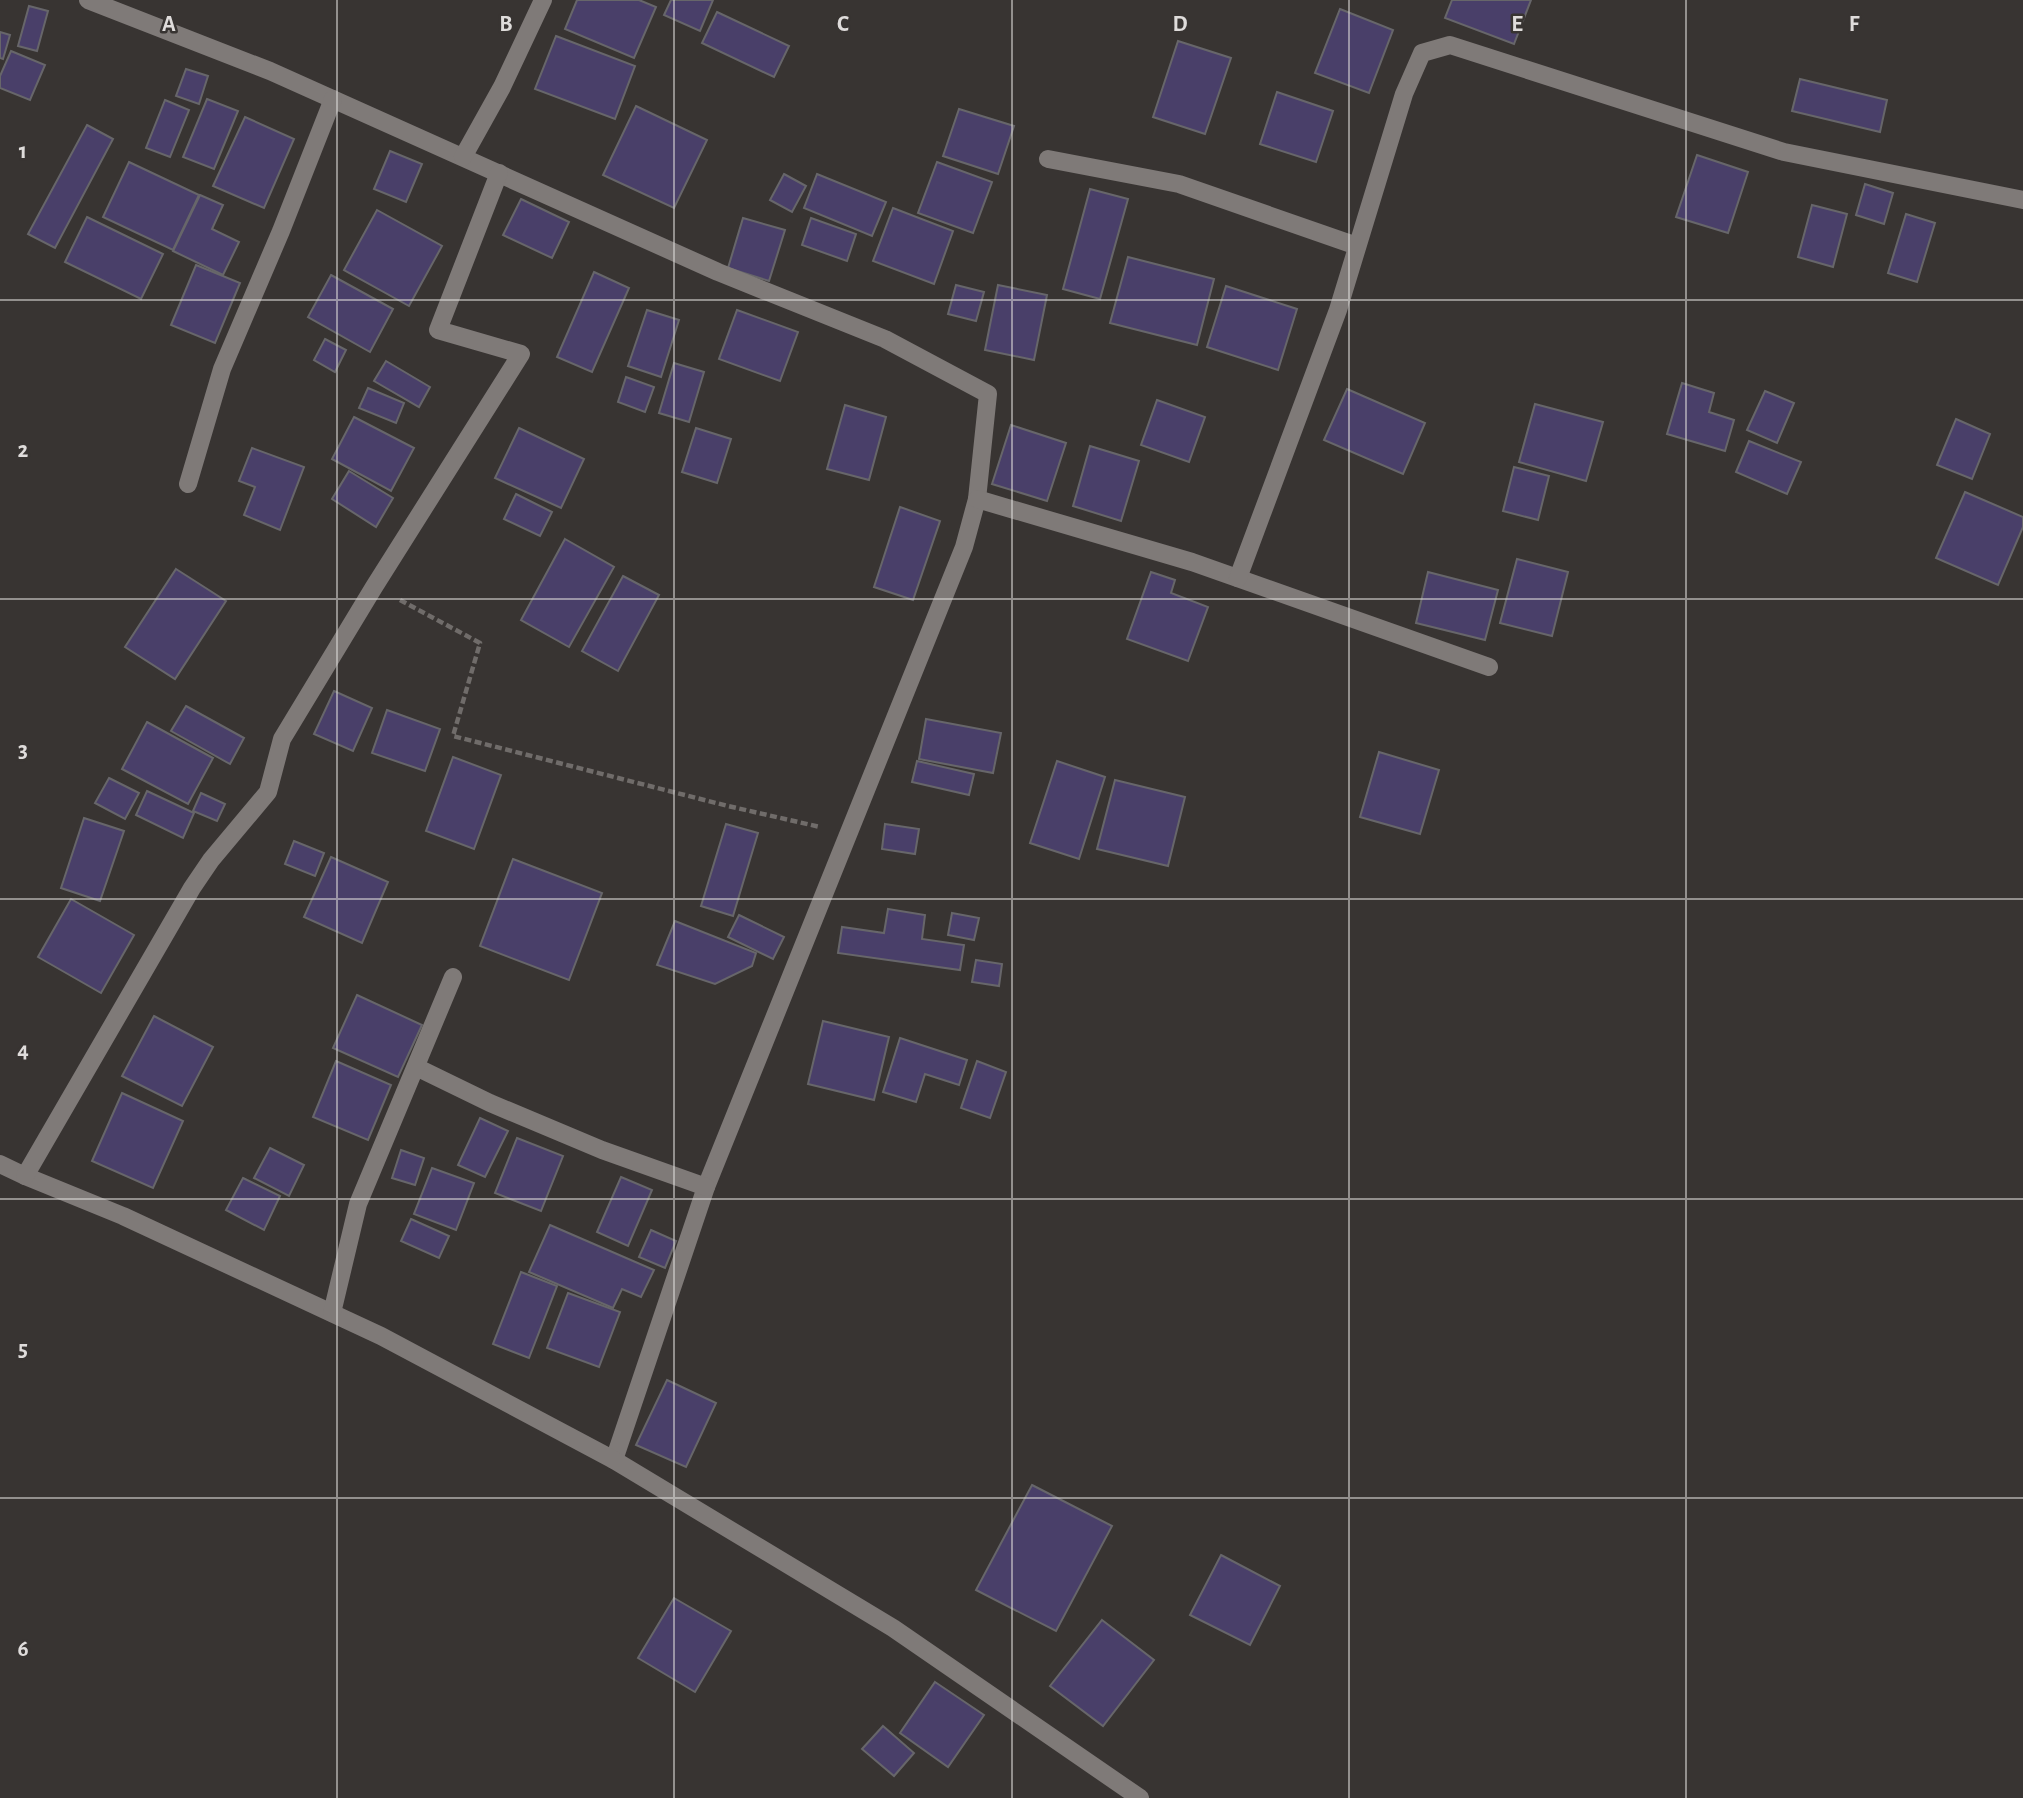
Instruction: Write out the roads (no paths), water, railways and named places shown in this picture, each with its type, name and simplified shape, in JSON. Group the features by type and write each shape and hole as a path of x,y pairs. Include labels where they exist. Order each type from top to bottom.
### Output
{"street":[{"path":"88,0 270,71 718,272 885,339 988,394 977,499 964,547 706,1187 614,1460"},
{"path":"463,157 502,87 543,0"},
{"path":"1238,578 1338,310 1404,94 1422,53 1450,45 1784,152 2023,200"},
{"path":"188,484 222,369 333,99"},
{"path":"1048,159 1180,184 1357,246"},
{"path":"25,1176 192,888 211,860 268,792 282,739 374,587 521,355 438,330 499,173"},
{"path":"977,499 1192,562 1489,667"},
{"path":"331,1313 358,1204 453,977"},
{"path":"416,1067 490,1104 590,1145 706,1187"},
{"path":"0,1164 123,1216 381,1336 614,1460 893,1628 1140,1798"}]}
